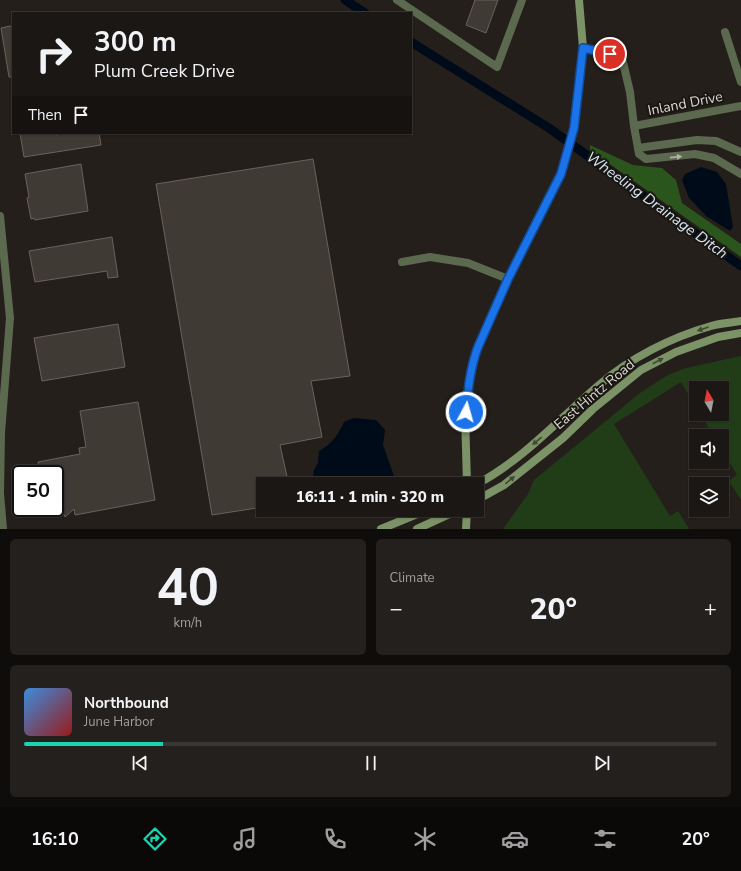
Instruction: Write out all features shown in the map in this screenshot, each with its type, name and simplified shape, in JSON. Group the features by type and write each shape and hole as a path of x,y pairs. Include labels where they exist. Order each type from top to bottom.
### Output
{"main road":[{"path":"466,477 466,412 469,383 475,355 508,279 561,174 574,128 583,48 579,0"},
{"name":"East Hintz Road","path":"484,480 495,475 553,428 599,384 634,359 670,340 712,326 741,321"},
{"name":"East Hintz Road","path":"484,496 504,485 563,438 593,409 641,370 676,352 718,337 741,333"},
{"path":"381,529 410,517"},
{"path":"417,529 443,517"},
{"path":"466,529 467,517"}],"street":[{"path":"397,0 497,67 522,0"},
{"path":"725,32 741,82"},
{"path":"583,48 622,58 630,92 639,151 646,159 695,154 714,158 741,174"},
{"name":"Inland Drive","path":"634,126 741,106"},
{"path":"639,151 697,140 716,141 741,152"},
{"path":"0,216 10,318 1,433 0,493 3,529"},
{"path":"402,262 430,257 468,263 508,279"}],"green space":[{"path":"590,145 633,165 662,168 676,180 682,203 741,244 741,257 590,150"},
{"path":"741,356 741,500 729,481 737,475 729,461 729,429 710,429 704,421 729,421 729,381 689,381 689,395 681,382 614,424 670,516 678,511 689,529 503,529 528,494 534,480 640,393 668,375 686,368"}],"water":[{"path":"701,167 717,172 726,184 733,227 730,231 706,216 689,198 682,180 685,174"},
{"path":"354,418 376,420 385,430 383,445 394,477 313,477 314,470 318,463 319,451 334,439 344,422"}],"building":[{"path":"475,0 498,0 486,33 466,25"},
{"path":"10,26 12,27 12,77 9,77 1,28"},
{"path":"20,134 99,134 101,145 24,157"},
{"path":"313,159 350,376 311,381 322,437 280,445 287,477 256,477 256,508 212,515 156,184"},
{"path":"81,164 88,211 35,220 34,218 31,219 25,174"},
{"path":"112,237 118,277 108,278 107,271 35,282 29,251"},
{"path":"118,324 125,367 42,381 34,338"},
{"path":"138,402 155,500 75,515 74,509 65,517 64,465 38,465 38,462 80,454 79,448 86,447 80,411"}],"waterway":[{"name":"Wheeling Drainage Ditch","path":"345,0 363,12"},
{"name":"Wheeling Drainage Ditch","path":"412,43 549,128 741,266"}],"route":[{"path":"466,412 469,383 478,347 508,279 561,174 574,128 583,48 610,54"}]}
